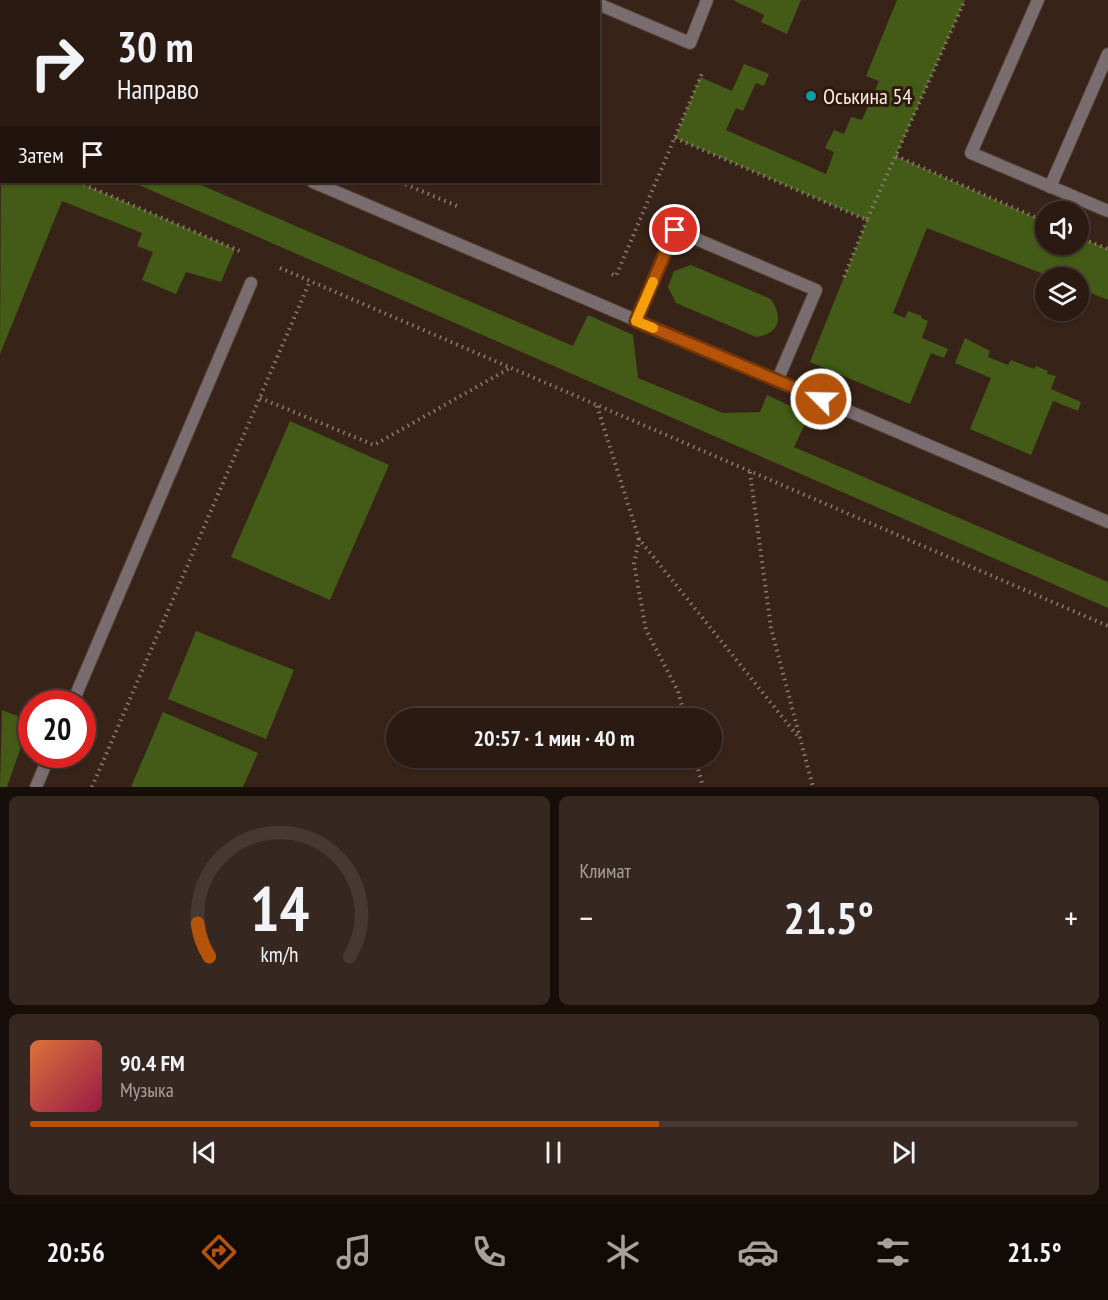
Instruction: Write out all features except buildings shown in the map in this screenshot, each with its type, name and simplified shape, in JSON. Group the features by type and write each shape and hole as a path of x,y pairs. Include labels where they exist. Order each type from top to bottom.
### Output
{"lane":[{"path":"600,5 690,43 707,0"},
{"path":"1038,0 972,153 1108,211"},
{"path":"1050,187 1108,54"},
{"path":"314,183 1108,522"},
{"path":"636,321 675,230 751,262 816,290 777,381"},
{"path":"78,690 251,283"},
{"path":"36,787 44,768"}],"path":[{"path":"841,286 867,220 965,0"},
{"path":"605,271 616,276 700,77"},
{"path":"675,138 867,220"},
{"path":"80,183 252,256"},
{"path":"402,183 465,210"},
{"path":"1089,241 1108,249"},
{"path":"279,268 1108,626"},
{"path":"92,787 310,281"},
{"path":"260,398 374,445 510,368"},
{"path":"597,405 639,539 800,739"},
{"path":"750,471 771,628 813,787"},
{"path":"639,539 634,564 646,630 678,691 682,708"},
{"path":"697,768 702,787"}],"green space":[{"path":"733,0 801,0 787,34 761,22 764,15"},
{"path":"897,0 965,0 896,156 1035,218 1035,255 1089,255 1089,241 1108,249 1108,300 1089,292 1089,267 1035,267 1035,271 927,228 893,313 905,318 908,311 922,316 921,318 928,321 922,338 948,349 944,358 931,353 910,404 810,362 867,220 675,138 700,77 732,91 744,64 769,74 764,86 756,83 743,111 736,108 726,130 826,174 834,152 825,148 834,130 844,134 851,117 862,120 879,81 866,76"},
{"path":"1,183 80,183 235,249 221,282 186,272 176,294 142,280 153,252 137,246 142,233 62,201 0,354"},
{"path":"134,183 196,183 573,346 588,315 633,335 638,378 723,413 760,412 767,395 797,409 808,418 794,447 1108,582 1108,608"},
{"path":"691,265 771,299 778,319 774,329 756,337 676,303 668,287 674,271"},
{"path":"965,338 990,351 988,357 1008,365 1011,360 1034,369 1036,366 1048,371 1047,374 1056,376 1051,389 1081,402 1078,411 1053,401 1031,455 970,429 991,378 955,363"},
{"path":"290,421 389,465 330,600 231,557"},
{"path":"196,631 294,670 266,739 168,699"},
{"path":"2,710 18,716 18,755 7,787 0,787"},
{"path":"163,712 258,753 243,787 131,787"}],"slow traffic":[{"path":"653,282 636,321 653,328"}],"place":[{"name":"Оськина 54","path":"811,96"}],"route":[{"path":"675,230 636,321 821,399"}]}
